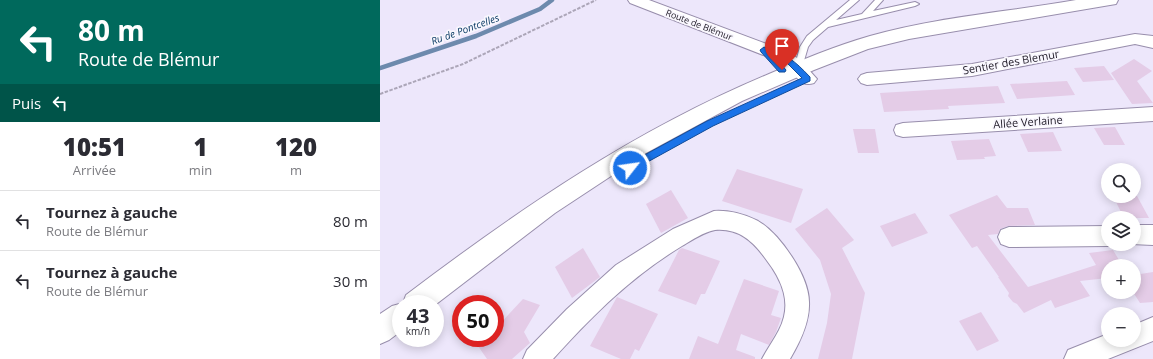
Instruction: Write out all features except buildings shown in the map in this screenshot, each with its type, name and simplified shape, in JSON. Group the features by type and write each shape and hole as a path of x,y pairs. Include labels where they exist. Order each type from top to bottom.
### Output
{"main road":[{"path":"426,295 441,283 535,223 650,156 848,49 900,34 1103,1"},
{"path":"380,331 392,322"}],"street":[{"name":"Route de Blémur","path":"634,0 764,50 797,77"},
{"name":"Sentier des Blemur","path":"867,79 972,70 1135,39 1153,42"},
{"name":"Allée Verlaine","path":"903,130 1153,114"},
{"path":"536,359 600,293 636,264 670,242 711,221 731,221 751,229 778,256 789,274 797,294 795,319 787,342 775,359"},
{"path":"1141,235 1153,235"},
{"path":"1009,237 1101,236"},
{"path":"1141,334 1153,329"},
{"path":"1077,359 1108,347"}],"lane":[{"path":"797,77 804,47 810,38 855,0"},
{"path":"864,16 879,0"},
{"path":"825,24 915,4"}],"path":[{"path":"380,94 463,64 596,0"}],"waterway":[{"name":"Ru de Pontcelles","path":"380,68 476,36 540,9 552,0"}],"route":[{"path":"630,168 710,124 808,79 790,61 782,56 764,50 782,70"}]}
